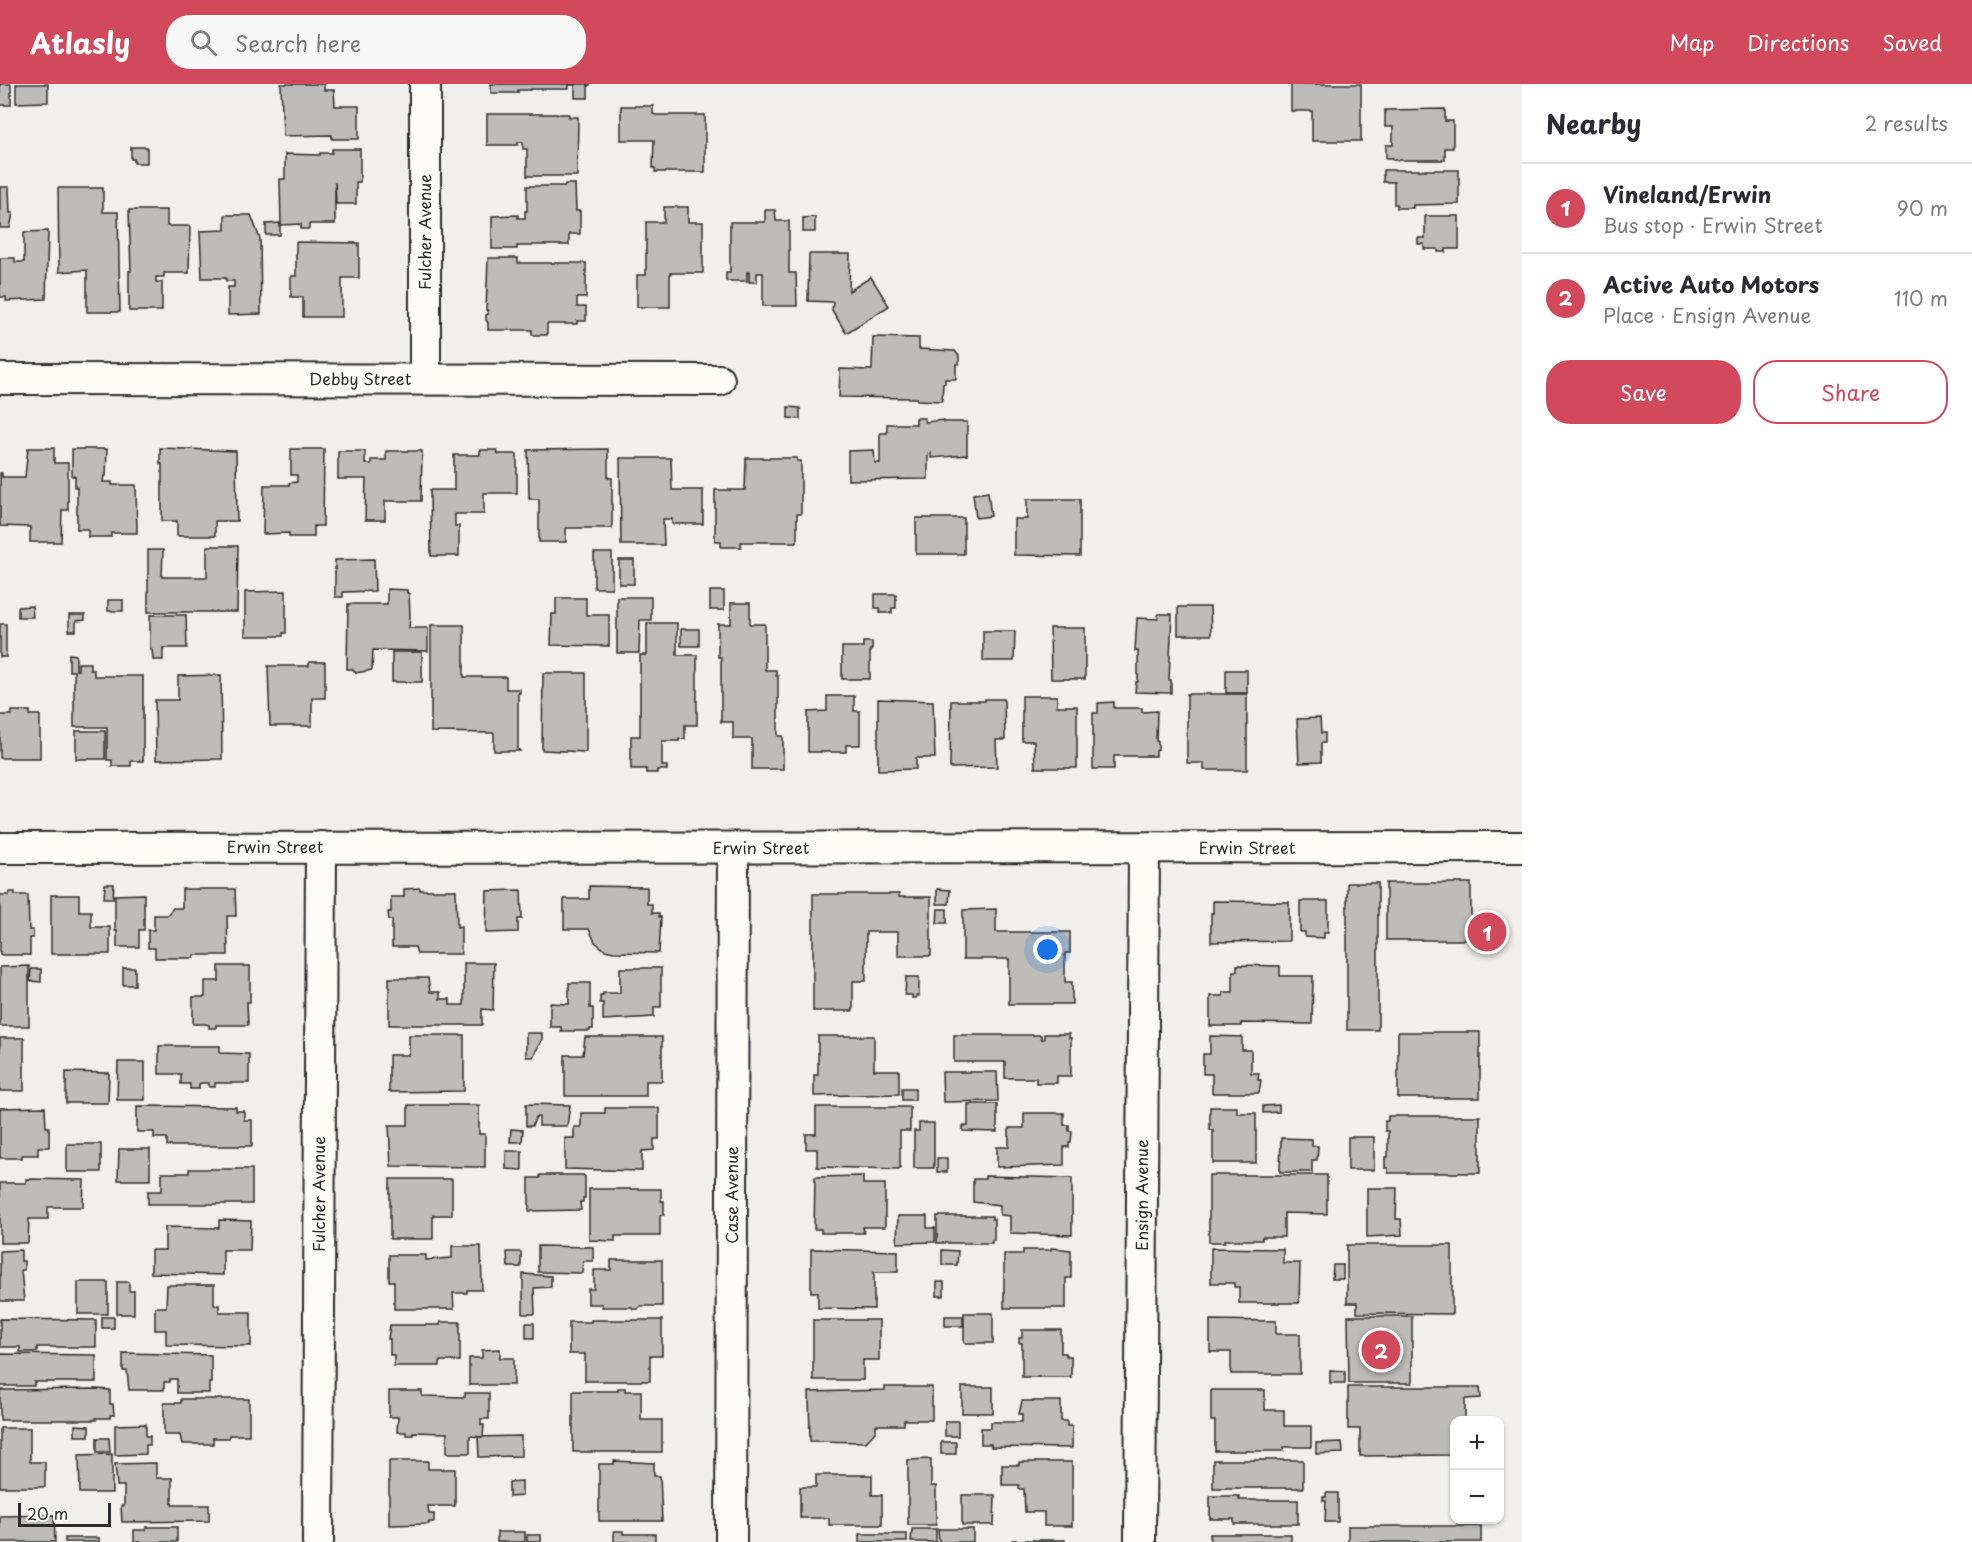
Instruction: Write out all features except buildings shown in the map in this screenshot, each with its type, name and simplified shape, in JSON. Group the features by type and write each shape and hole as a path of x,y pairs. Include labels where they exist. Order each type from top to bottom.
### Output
{"street":[{"name":"Fulcher Avenue","path":"425,84 425,379"},
{"name":"Debby Street","path":"0,379 719,380"},
{"name":"Fulcher Avenue","path":"318,1542 321,847"},
{"name":"Erwin Street","path":"0,848 1522,847"},
{"name":"Case Avenue","path":"731,1542 733,848"},
{"name":"Ensign Avenue","path":"1140,1542 1144,848"}],"place":[{"name":"Vineland/Erwin","path":"1487,932"},
{"name":"Active Auto Motors","path":"1381,1350"}]}
